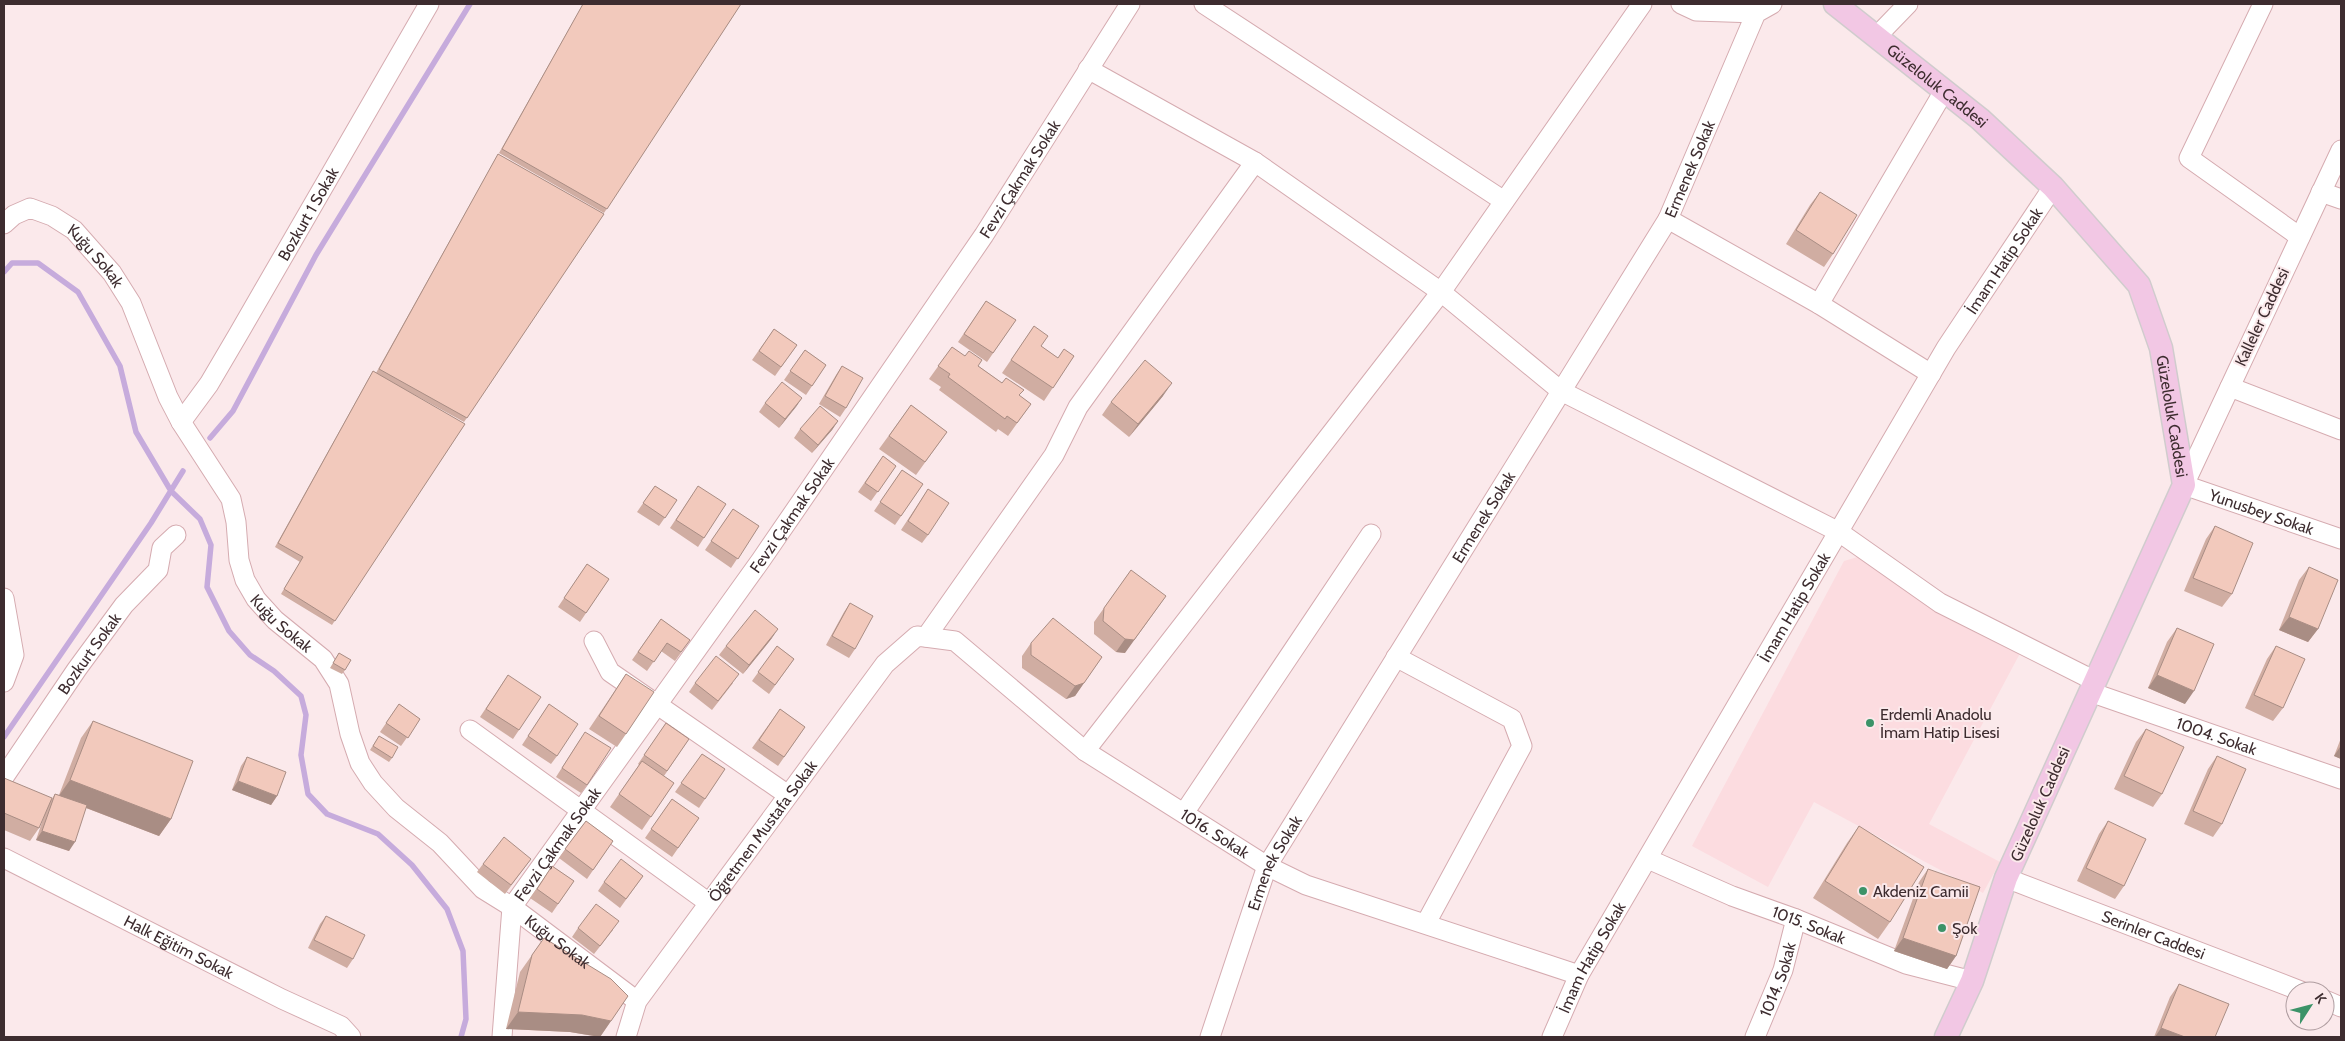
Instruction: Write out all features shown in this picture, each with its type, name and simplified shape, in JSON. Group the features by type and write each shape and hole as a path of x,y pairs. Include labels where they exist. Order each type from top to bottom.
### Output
{"main road":[{"name":"Güzeloluk Caddesi","path":"1835,4 1980,119 2053,187 2138,285 2161,348 2184,485 2006,878 1972,981 1946,1037"}],"street":[{"name":"Bozkurt 1 Sokak","path":"181,422 209,384 429,4"},
{"name":"Fevzi Çakmak Sokak","path":"502,1037 512,907 762,560 979,243 1130,4"},
{"path":"1204,4 1504,201"},
{"path":"1085,751 1441,292 1642,4"},
{"path":"1681,4 1696,11 1764,9"},
{"path":"1876,37 1908,4"},
{"path":"2263,4 2189,158 2300,236"},
{"name":"Ermenek Sokak","path":"1210,1037 1267,866 1668,219 1764,9"},
{"name":"1004. Sokak","path":"1088,69 1255,162 1441,292 1560,392 1839,532 1940,603 2093,687 2341,779"},
{"path":"1819,304 1944,90"},
{"name":"Kalleler Caddesi","path":"2184,485 2341,150"},
{"name":"Öğretmen Mustafa Sokak","path":"626,1037 637,1001 885,664 922,637 1054,455 1078,407 1255,162"},
{"name":"İmam Hatip Sokak","path":"1552,1037 1579,975 1931,374 2053,187"},
{"path":"2321,192 2341,199"},
{"name":"Kuğu Sokak","path":"4,224 14,215 30,208 52,216 74,230 112,274 131,302 168,397 181,422 231,499 236,522 239,560 252,593 275,620 323,659 339,684 350,734 360,763 373,783 396,808 440,843 483,889 512,907 637,1001"},
{"path":"1668,219 1819,304 1931,374"},
{"path":"2230,387 2341,430"},
{"name":"Yunusbey Sokak","path":"2184,485 2341,539"},
{"path":"1184,813 1372,534"},
{"name":"Bozkurt Sokak","path":"4,777 77,669 124,605 158,570 162,548 176,535"},
{"path":"4,598 14,655 4,682"},
{"name":"1016. Sokak","path":"922,637 955,641 1085,751 1267,866 1306,885 1579,975"},
{"path":"594,642 610,672 788,795"},
{"path":"1396,657 1512,719 1522,746 1426,924"},
{"path":"470,730 709,903"},
{"name":"Halk Eğitim Sokak","path":"4,858 282,999 341,1026 351,1037"},
{"name":"1015. Sokak","path":"1648,859 1732,896 1796,918 1906,964 1972,981"},
{"name":"Serinler Caddesi","path":"2006,878 2285,985"},
{"name":"1014. Sokak","path":"1756,1037 1783,970 1796,918"}],"shaded area":[{"name":"Erdemli Anadolu İmam Hatip Lisesi","path":"1861,556 2025,644 1929,824 2000,862 1983,893 1814,802 1768,887 1692,846 1844,561"}],"building":[{"path":"583,4 741,4 607,209 502,149"},
{"path":"498,154 604,214 467,418 379,369"},
{"path":"1820,192 1857,215 1833,254 1796,230"},
{"path":"986,301 1016,320 993,353 964,334"},
{"path":"1034,326 1048,336 1041,346 1058,358 1064,349 1074,356 1053,388 1011,360"},
{"path":"774,329 797,345 781,367 759,351"},
{"path":"952,347 965,356 969,351 982,360 978,366 1002,383 1006,378 1024,390 1019,395 1031,404 1017,423 1007,416 1005,419 948,377 950,374 938,366"},
{"path":"805,350 826,365 812,386 790,371"},
{"path":"1145,360 1172,383 1138,424 1111,402"},
{"path":"842,366 863,378 846,408 825,396"},
{"path":"373,371 465,424 335,621 284,589 303,557 278,543"},
{"path":"782,382 802,398 785,419 765,403"},
{"path":"911,405 947,432 925,462 889,436"},
{"path":"820,406 838,421 818,445 800,429"},
{"path":"883,456 896,466 878,492 865,483"},
{"path":"902,470 923,484 901,516 880,502"},
{"path":"655,486 677,500 665,518 643,503"},
{"path":"698,486 726,504 704,538 676,520"},
{"path":"928,489 949,503 928,535 908,521"},
{"path":"733,509 759,526 738,559 711,541"},
{"path":"2215,526 2253,543 2232,594 2193,578"},
{"path":"587,564 609,579 586,613 564,598"},
{"path":"2309,567 2338,580 2318,629 2289,617"},
{"path":"1131,570 1166,596 1134,640 1125,639 1103,621 1104,608"},
{"path":"850,603 873,616 855,649 832,636"},
{"path":"755,610 778,629 749,665 726,646"},
{"path":"1053,618 1102,657 1084,683 1075,686 1031,655 1031,643"},
{"path":"661,619 690,640 681,652 667,643 654,662 638,652"},
{"path":"2177,628 2214,644 2194,691 2157,675"},
{"path":"777,646 794,659 775,685 758,672"},
{"path":"2276,646 2305,659 2283,708 2254,695"},
{"path":"339,653 351,660 345,670 333,663"},
{"path":"716,656 739,674 718,701 695,683"},
{"path":"626,674 654,692 626,734 599,716"},
{"path":"508,675 541,697 519,730 486,709"},
{"path":"399,704 420,719 408,738 386,723"},
{"path":"549,704 578,724 557,756 528,736"},
{"path":"780,709 805,727 784,757 759,740"},
{"path":"93,721 193,761 171,819 70,780"},
{"path":"666,723 689,739 667,771 644,755"},
{"path":"2146,729 2184,747 2162,794 2124,776"},
{"path":"585,732 611,748 587,785 562,768"},
{"path":"379,736 398,747 392,758 373,746"},
{"path":"702,754 725,769 705,799 681,783"},
{"path":"2217,756 2246,769 2222,824 2193,811"},
{"path":"247,757 286,772 277,796 238,781"},
{"path":"642,761 674,783 651,817 619,794"},
{"path":"4,778 52,798 39,828 4,813"},
{"path":"55,794 87,805 75,842 42,831"},
{"path":"672,799 699,818 678,848 651,829"},
{"path":"586,821 613,841 593,870 565,849"},
{"path":"2108,821 2146,839 2124,886 2086,868"},
{"name":"Akdeniz Camii","path":"1859,826 1924,867 1890,922 1825,881"},
{"path":"504,837 531,859 511,885 483,864"},
{"path":"621,859 643,876 626,899 604,882"},
{"path":"552,866 574,881 558,904 537,889"},
{"path":"1928,869 1980,887 1956,956 1903,938"},
{"path":"596,904 619,921 600,946 578,928"},
{"path":"326,916 365,935 353,959 314,940"},
{"path":"544,938 611,979 628,996 611,1021 582,1015 518,1012 532,955"},
{"path":"2179,984 2229,1004 2215,1037 2185,1037 2161,1028"}],"waterway":[{"path":"210,438 233,411 316,255 470,4"},
{"path":"4,272 12,263 38,263 78,292 120,366 136,432 171,491 200,519 211,545 207,587 229,631 250,655 274,671 301,696 306,715 301,755 308,794 327,814 378,834 412,865 447,909 463,951 466,1019 461,1037"},
{"path":"4,737 151,523 183,471"}],"place":[{"name":"Erdemli Anadolu İmam Hatip Lisesi","path":"1870,723"},
{"name":"Akdeniz Camii","path":"1863,891"},
{"name":"Şok","path":"1942,928"}]}
